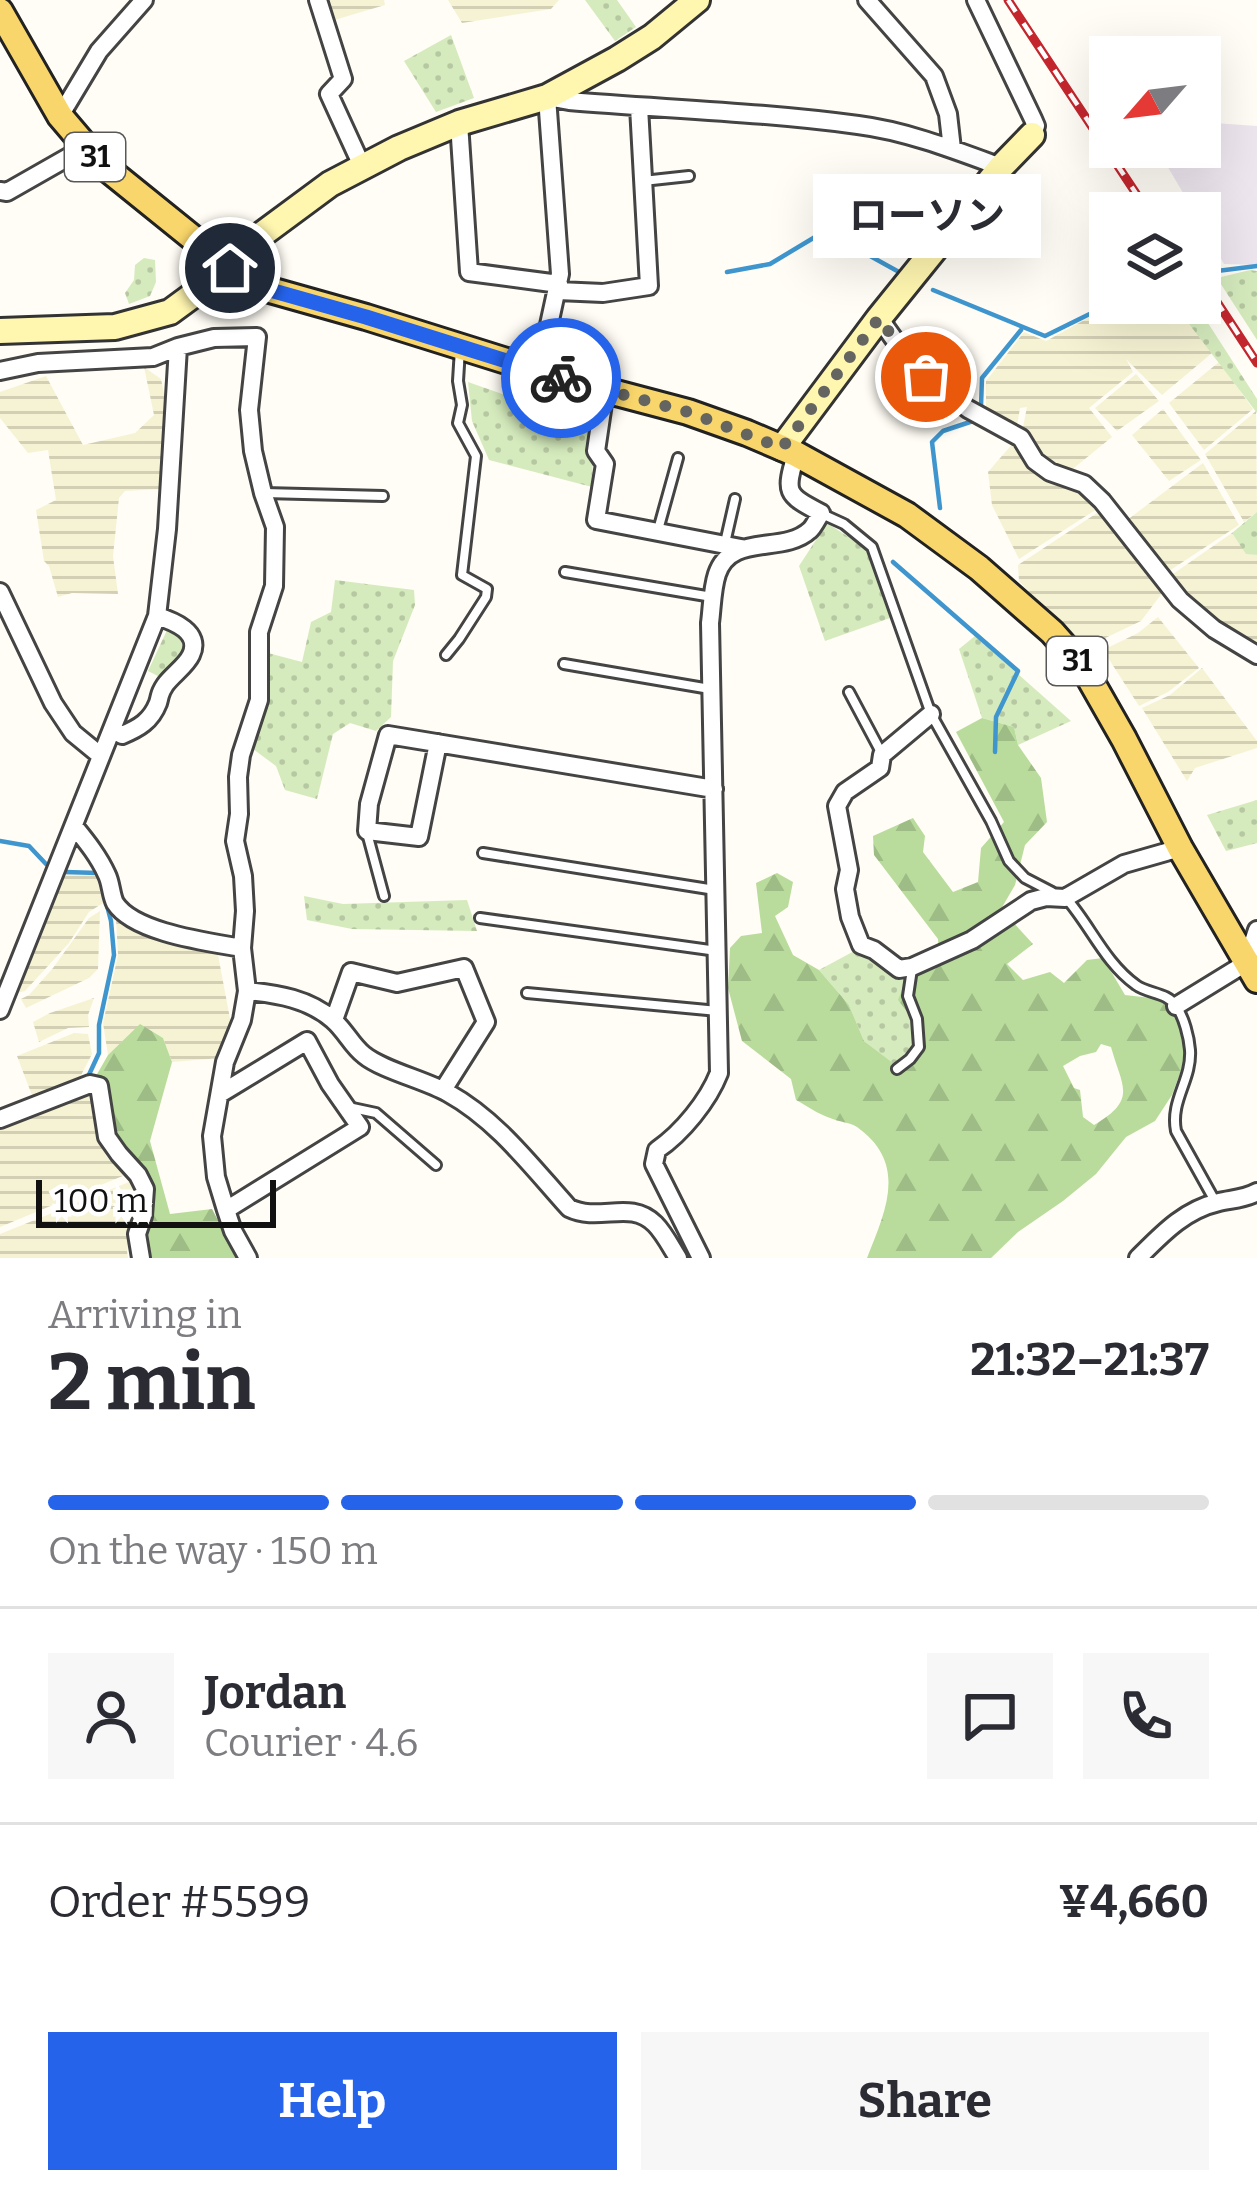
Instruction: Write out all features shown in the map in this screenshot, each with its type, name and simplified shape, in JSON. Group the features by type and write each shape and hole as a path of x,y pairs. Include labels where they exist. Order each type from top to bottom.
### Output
{"main road":[{"name":"31","path":"0,10 60,116 100,164 230,268 263,288 688,412 789,451 907,515 979,568 1052,632 1083,668 1251,972"}],"street":[{"path":"60,116 99,51 143,0"},
{"path":"318,0 343,79 329,94 362,166"},
{"path":"0,331 115,327 170,312 330,184 459,123 547,97 652,37 697,0"},
{"path":"867,0 934,76 948,114 952,149"},
{"path":"604,390 596,451 604,464 596,520 733,546 795,538 812,529 820,513 793,499 787,485 789,451 879,318 1036,126 976,0"},
{"path":"547,97 860,125 1001,167"},
{"path":"539,371 558,288 547,97"},
{"path":"459,123 469,272 603,293 649,286 639,107"},
{"path":"0,190 7,192 86,147"},
{"path":"879,318 926,377 984,419 1021,438 1035,461 1050,472 1084,484 1102,500 1180,600 1257,656"},
{"path":"0,370 153,356 214,338 256,337 248,410 253,451 275,527 274,586 259,632 260,700 238,777 235,841 243,876 247,991 242,1020 225,1062 212,1136 216,1177 233,1231 248,1258"},
{"path":"0,1010 157,616 178,347"},
{"path":"701,1258 654,1164 657,1150 712,1090 719,1073 710,623 717,573 733,546"},
{"path":"0,592 53,703 73,733 101,757"},
{"path":"112,730 122,735 141,727 155,710 162,689 191,655 193,646 186,629 157,616"},
{"path":"931,714 882,755 880,768 845,792 837,806 849,870 845,889 850,917 861,945 898,969 912,968 971,940 1031,901 1065,898 1142,856 1180,848"},
{"path":"438,743 419,836 367,831 369,804 388,735 438,743 714,789"},
{"path":"74,826 98,856 116,903 139,922 172,935 242,948"},
{"path":"1176,1006 1251,972 1257,930"},
{"path":"334,1020 351,972 397,982 464,968 486,1022 443,1090"},
{"path":"247,991 281,994 309,1004 334,1020 364,1056 468,1104 568,1208 580,1214 638,1213 655,1224 678,1258"},
{"path":"220,1094 307,1041 360,1127 226,1210"},
{"path":"0,1119 90,1084 99,1086 107,1137 145,1189 137,1234 141,1258"},
{"path":"1138,1258 1170,1225 1216,1202 1257,1192"}],"lane":[{"path":"643,181 689,176"},
{"path":"446,655 487,589 462,575 476,456 458,423 460,346"},
{"path":"658,532 679,458"},
{"path":"263,493 383,496"},
{"path":"733,546 735,499"},
{"path":"820,513 844,524 872,547 931,714 1009,861 1025,878 1065,898 1107,956 1137,987 1168,998 1176,1006 1191,1056 1175,1103 1176,1131 1216,1202"},
{"path":"565,572 714,597"},
{"path":"564,664 712,689"},
{"path":"849,692 882,755"},
{"path":"367,831 384,896"},
{"path":"483,853 716,891"},
{"path":"480,918 718,951"},
{"path":"897,1069 919,1047 917,1019 908,996 912,968"},
{"path":"527,993 720,1011"},
{"path":"347,1107 376,1113 436,1165"}],"shaded area":[{"path":"324,0 384,0 385,5 331,21"},
{"path":"448,0 559,0 551,9 462,23"},
{"path":"1221,123 1257,126 1257,265 1224,264 1221,259 1221,192 1183,192 1168,168 1221,168"},
{"path":"1088,318 1089,324 1189,324 1212,353 1162,395 1126,359 1133,372 1089,408 1112,437 1069,472 1048,461 1023,427 1027,407 1020,408 1017,426 986,408 986,381 1024,332 1046,341"},
{"path":"1219,362 1253,409 1204,450 1169,403"},
{"path":"144,367 161,379 169,418 161,489 125,491 119,498 113,556 118,594 58,597 44,561 36,510 56,500 48,450 28,453 0,418 0,392 46,376 83,445 135,433 154,415"},
{"path":"1136,374 1159,401 1117,431 1095,408"},
{"path":"1163,409 1201,460 1169,481 1132,435"},
{"path":"1256,411 1257,512 1244,522 1205,454"},
{"path":"1014,442 1100,507 1019,559 992,505 988,472"},
{"path":"1203,463 1239,525 1166,573 1127,520"},
{"path":"1103,509 1166,588 1141,621 1082,649 1019,581 1018,565"},
{"path":"1232,533 1246,553 1257,555 1257,648 1179,591 1170,576"},
{"path":"1158,617 1199,668 1168,692 1139,706 1103,650"},
{"path":"1202,668 1257,741 1257,748 1195,768 1187,781 1142,708 1170,695"},
{"path":"96,875 103,903 89,912 69,943 25,991 17,993 61,877"},
{"path":"100,911 98,969 89,978 26,1008 21,999"},
{"path":"116,919 136,932 218,955 232,1029 221,1058 172,1062 163,1038 140,1025 108,1055 103,1023 118,955"},
{"path":"94,998 89,1027 68,1028 39,1042 33,1022"},
{"path":"74,1033 88,1034 92,1054 78,1081 33,1098 17,1056"},
{"path":"91,1091 106,1156 125,1175 0,1227 0,1129"},
{"path":"129,1182 135,1195 128,1258 0,1258 0,1234"}],"green space":[{"path":"585,0 617,0 636,27 615,41"},
{"path":"451,35 474,98 436,112 404,61"},
{"path":"144,258 155,260 156,282 150,296 129,304 125,293 134,280 135,265"},
{"path":"1257,271 1257,340 1221,284 1221,277"},
{"path":"1189,324 1209,324 1257,399 1257,413"},
{"path":"468,382 533,405 594,417 592,487 489,460 472,421"},
{"path":"1257,512 1257,555 1246,554 1232,533"},
{"path":"827,523 870,551 890,618 825,641 799,566"},
{"path":"335,580 414,590 415,605 393,661 391,717 376,731 350,723 333,734 317,799 285,790 276,766 253,749 267,700 268,653 302,662 311,622 331,612"},
{"path":"168,628 181,634 185,651 158,676 148,671"},
{"path":"975,636 1071,721 1018,745 1014,727 982,718 959,649"},
{"path":"982,718 1014,727 1018,745 1041,778 1047,822 1025,845 1015,885 1001,909 1033,944 1007,964 1023,980 1050,972 1064,983 1087,960 1103,958 1125,995 1160,999 1179,1020 1188,1052 1172,1095 1155,1121 1126,1137 1096,1174 991,1258 867,1258 888,1189 883,1157 857,1127 796,1100 791,1079 742,1041 728,988 730,948 741,936 762,933 756,883 777,873 793,882 788,907 775,916 793,955 819,970 849,1005 864,1041 898,1067 918,1045 915,1022 898,1000 908,974 939,957 938,939 874,855 873,836 913,818 925,836 923,852 953,892 978,882 981,848 1004,822 956,732","holes":["1101,1044 1111,1047 1122,1099 1094,1125 1083,1117 1080,1090 1074,1088 1063,1066 1096,1052"]},
{"path":"1257,800 1257,843 1226,851 1207,815"},
{"path":"304,896 343,904 467,900 477,931 352,929 307,920"},
{"path":"858,949 908,974 918,1045 897,1067 864,1041 849,1005 819,970"},
{"path":"140,1024 163,1038 172,1062 150,1141 170,1214 212,1209 238,1258 152,1258 145,1232 152,1189 113,1133 106,1084 96,1076 108,1055"}],"waterway":[{"path":"727,272 770,264 815,237 834,236 899,272"},
{"path":"1221,270 1257,266"},
{"path":"933,290 1045,336 1089,314"},
{"path":"981,406 982,378 1021,330"},
{"path":"940,508 932,442 943,431 973,421"},
{"path":"893,562 1018,671 996,717 995,752"},
{"path":"0,841 29,846 46,864"},
{"path":"65,872 99,876"},
{"path":"87,1079 99,1053 99,1025 114,955 105,898"}],"railway":[{"path":"1008,0 1135,192"},
{"path":"1221,308 1257,363"}],"way so far":[{"path":"561,378 688,412 782,448 879,318 926,377"}],"place":[{"name":"ローソン","path":"926,377"}],"route":[{"path":"230,268 263,288 561,378"}]}
